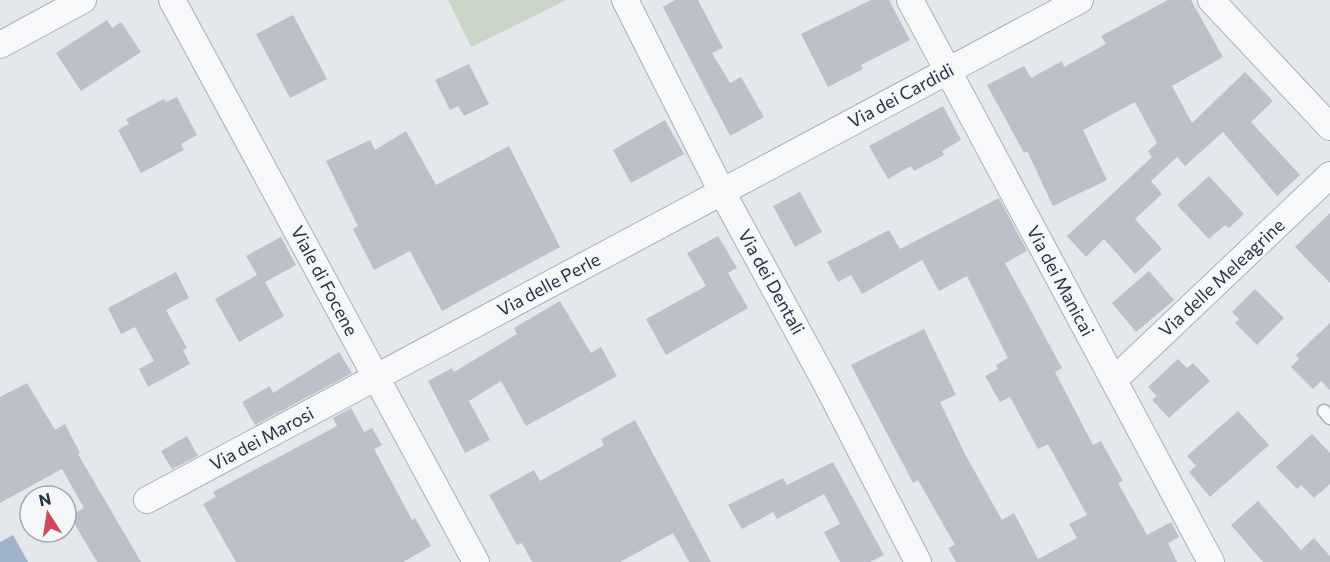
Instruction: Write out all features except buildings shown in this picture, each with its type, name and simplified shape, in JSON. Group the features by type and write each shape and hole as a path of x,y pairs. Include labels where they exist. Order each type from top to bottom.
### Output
{"street":[{"path":"0,45 83,0"},
{"name":"Viale di Focene","path":"172,0 476,562"},
{"name":"Via dei Dentali","path":"625,0 722,192 827,385 918,562"},
{"name":"Via dei Manicai","path":"910,0 1211,562"},
{"name":"Via dei Cardidi","path":"722,192 1080,0"},
{"path":"1211,0 1330,127"},
{"name":"Via delle Meleagrine","path":"1114,380 1330,176"},
{"name":"Via delle Perle","path":"376,378 722,192"},
{"name":"Via dei Marosi","path":"147,500 376,378"}],"green space":[{"path":"448,0 567,0 471,47"}],"water":[{"path":"13,535 28,562 0,562 0,542"}]}
